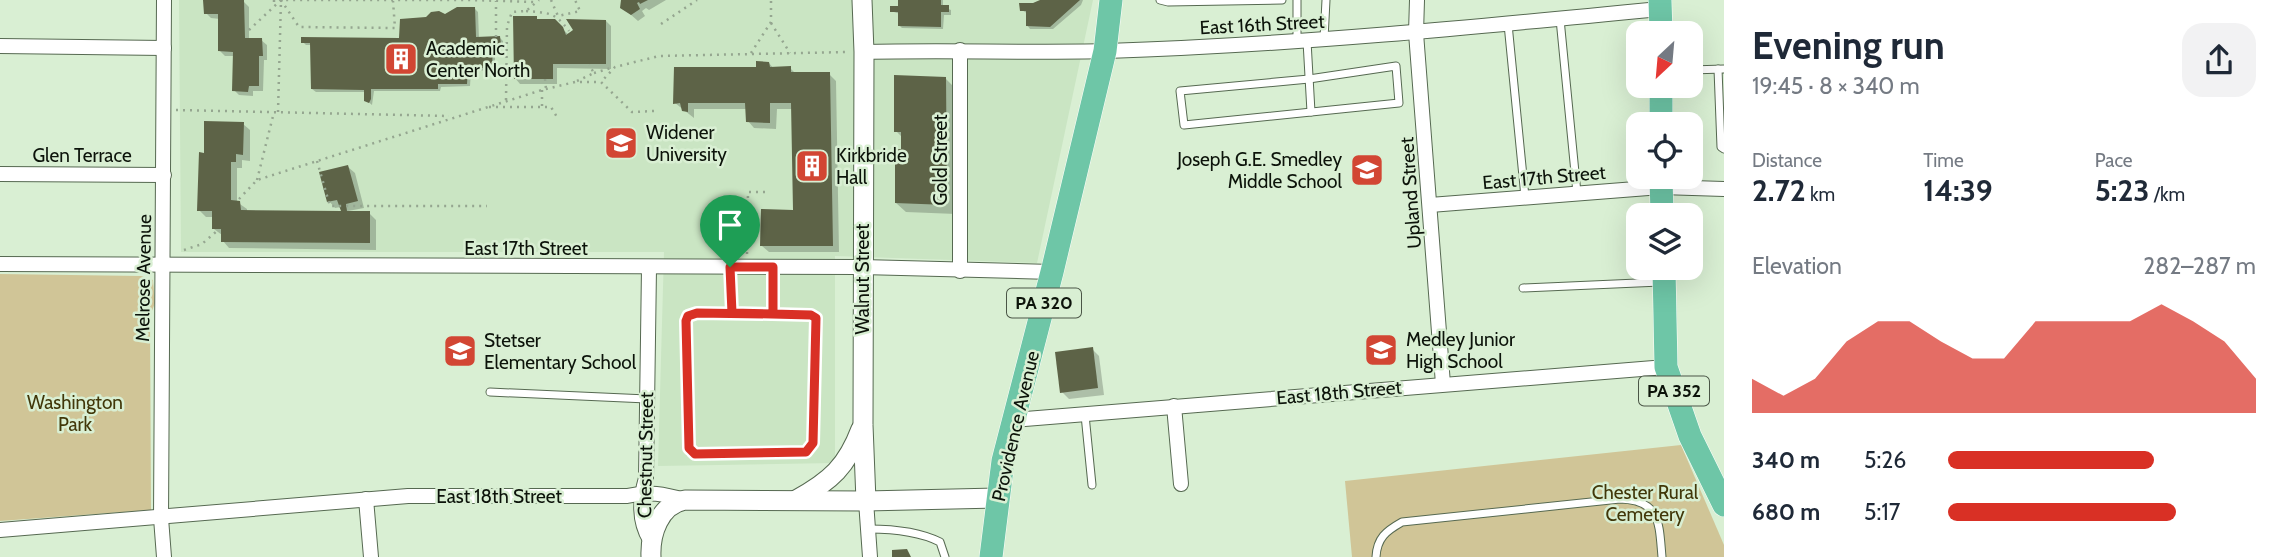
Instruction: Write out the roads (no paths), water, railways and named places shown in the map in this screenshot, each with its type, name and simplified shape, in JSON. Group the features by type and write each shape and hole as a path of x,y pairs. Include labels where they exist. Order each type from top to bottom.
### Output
{"main road":[{"name":"Providence Avenue","path":"991,557 997,498 1012,420 1052,272 1105,51 1111,0"},
{"name":"Providence Avenue","path":"1105,51 1127,0"},
{"name":"PA 352","path":"1664,280 1667,367 1690,436 1724,505"}],"street":[{"name":"Melrose Avenue","path":"164,0 161,518 164,557"},
{"name":"Walnut Street","path":"862,0 863,425 870,557"},
{"name":"Upland Street","path":"1417,0 1416,33 1443,384"},
{"name":"East 16th Street","path":"864,52 1105,51 1324,40 1560,19 1660,4"},
{"path":"0,46 164,48"},
{"name":"Gold Street","path":"960,50 960,271"},
{"name":"Glen Terrace","path":"0,174 164,175"},
{"name":"East 17th Street","path":"1430,205 1577,194 1626,187"},
{"name":"East 17th Street","path":"1703,187 1724,189"},
{"name":"East 17th Street","path":"0,264 862,267 1052,272"},
{"name":"Chestnut Street","path":"649,268 646,478 642,493 642,524 651,549"},
{"name":"East 18th Street","path":"1012,420 1667,367"},
{"path":"1174,406 1181,484"},
{"path":"795,500 822,486 841,468 853,450 863,425"},
{"name":"East 18th Street","path":"0,530 408,496 628,496 665,493 685,500 866,501 997,498"},
{"path":"366,499 371,557"},
{"path":"651,549 664,513 674,504 685,500"}],"lane":[{"path":"1165,1 1282,0"},
{"path":"1297,0 1309,79 1311,112"},
{"path":"1324,40 1325,0"},
{"path":"1560,19 1577,194"},
{"path":"1508,24 1525,198"},
{"path":"1396,66 1399,103 1184,125 1180,91 1309,79 1396,66"},
{"path":"1703,70 1721,69 1721,147 1724,149"},
{"path":"730,267 732,313"},
{"path":"773,267 773,314"},
{"path":"1523,288 1626,279"},
{"path":"692,313 732,313 811,315 816,318 813,443 806,452 695,454 689,448 686,321 692,313"},
{"path":"490,392 647,399"},
{"path":"1085,414 1093,485"},
{"path":"1376,557 1379,540 1388,530 1402,522 1620,499 1632,499 1652,509 1659,520 1662,557"},
{"path":"868,529 895,529 932,538 940,542 945,557"}],"place":[{"name":"Academic Center North","path":"401,59"},
{"name":"Widener University","path":"621,143"},
{"name":"Kirkbride Hall","path":"812,166"},
{"name":"Joseph G.E. Smedley Middle School","path":"1367,170"},
{"name":"Medley Junior High School","path":"1381,350"},
{"name":"Stetser Elementary School","path":"460,351"}],"park label":[{"name":"Washington Park","path":"75,413"},
{"name":"Chester Rural Cemetery","path":"1645,503"}]}
